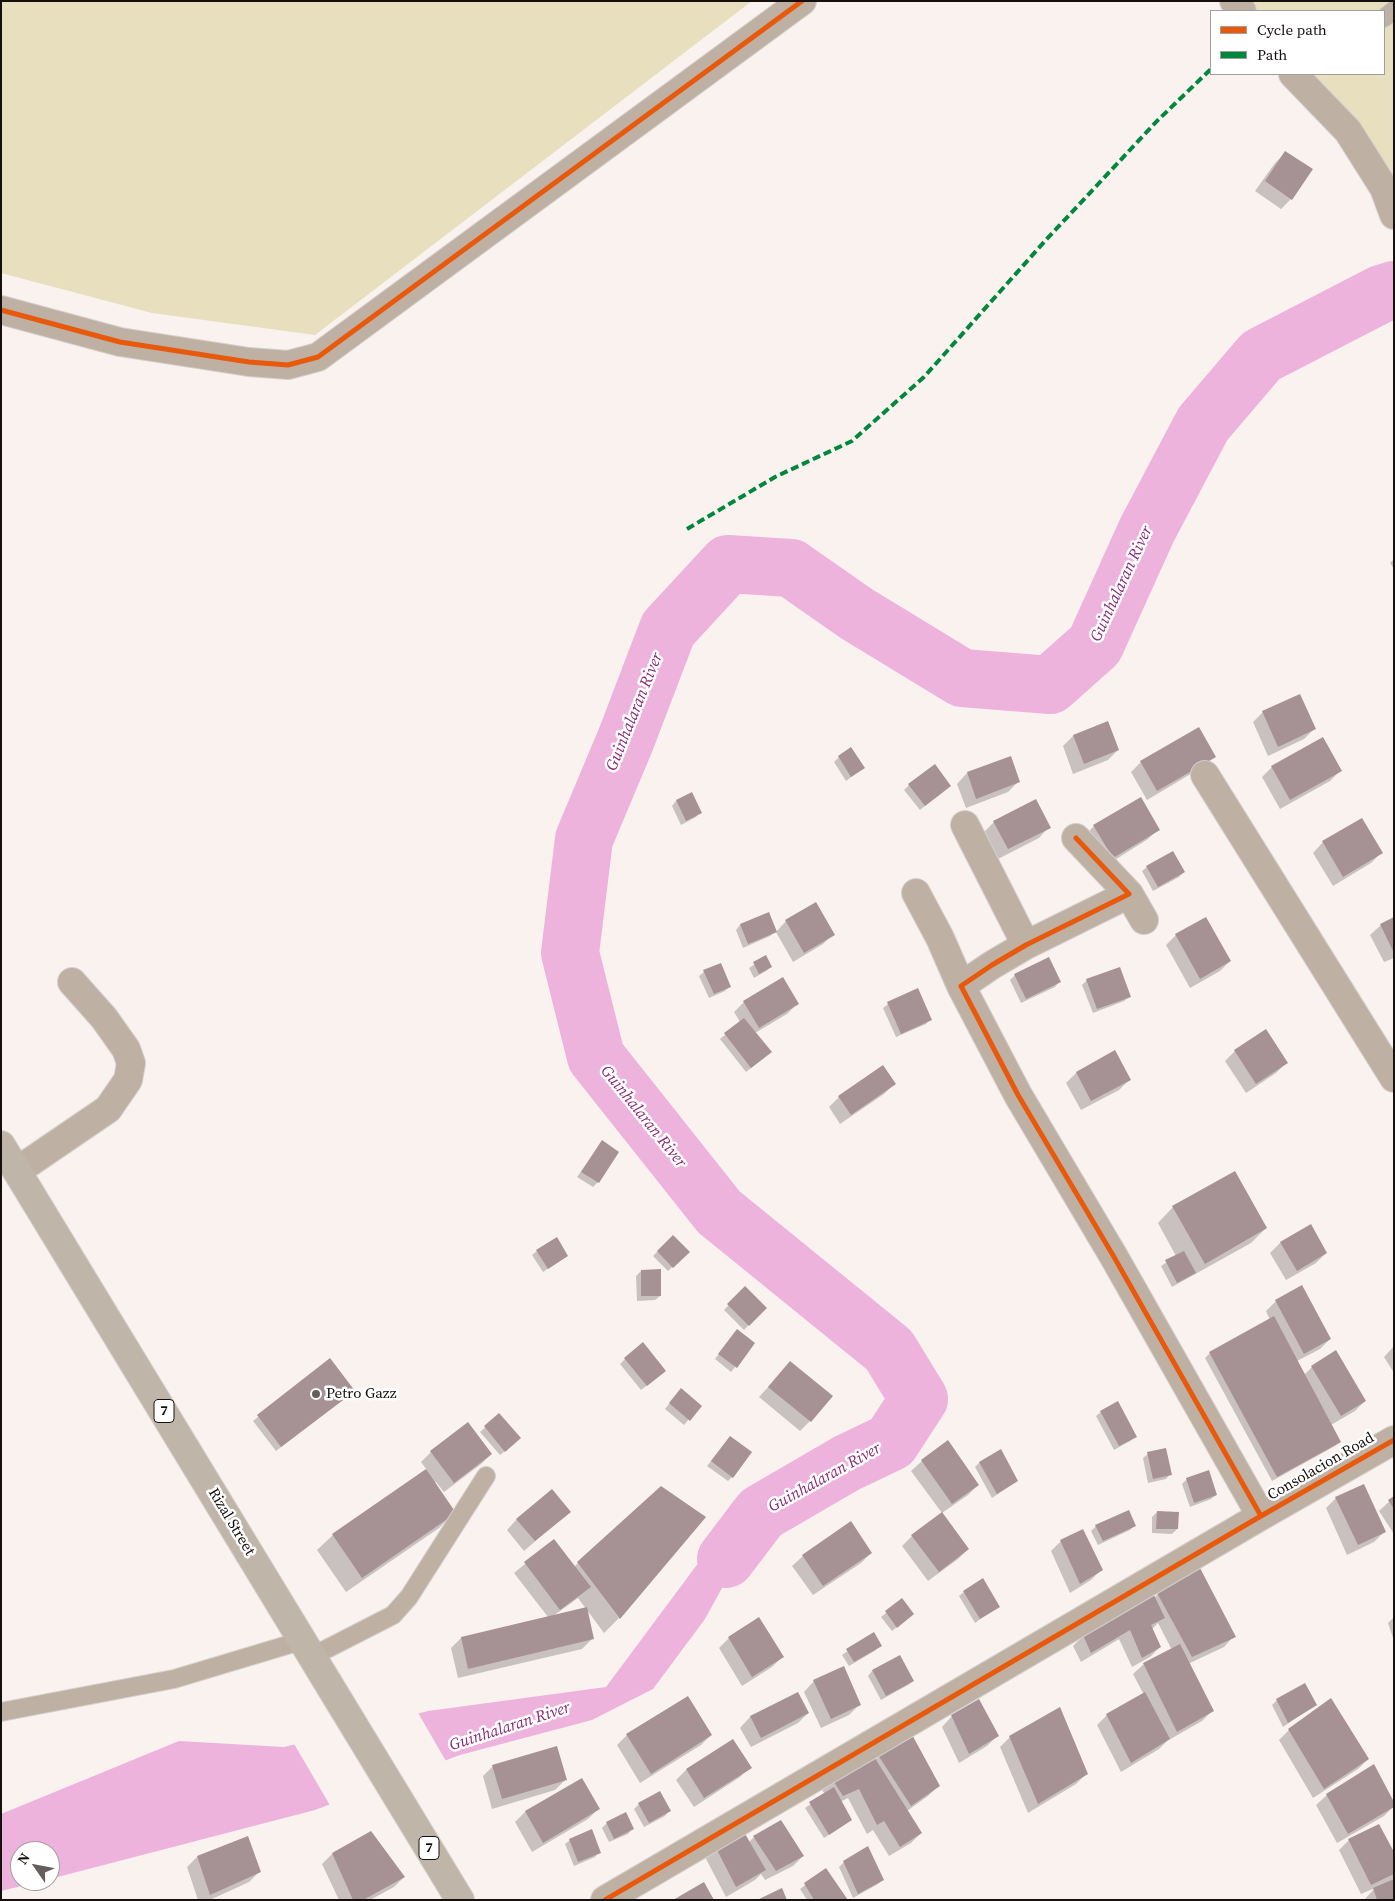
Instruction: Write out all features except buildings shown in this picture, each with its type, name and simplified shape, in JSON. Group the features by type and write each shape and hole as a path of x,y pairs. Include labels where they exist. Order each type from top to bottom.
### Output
{"main road":[{"name":"Rizal Street","path":"1,1145 460,1900"}],"street":[{"path":"1,310 120,342 249,362 288,365 318,357 802,1"},
{"path":"1301,76 1348,131 1384,188 1394,215"},
{"path":"1205,776 1394,1078"},
{"path":"965,826 1026,945"},
{"path":"1076,838 1129,894 1144,920"},
{"path":"916,893 940,938 961,986 1018,1096 1114,1257 1261,1516"},
{"path":"961,986 1026,945 1129,894"},
{"path":"17,1171 108,1109 128,1080 131,1063 126,1049 104,1018 72,982"},
{"name":"Consolacion Road","path":"605,1900 1394,1440"}],"lane":[{"path":"1,1712 174,1679 314,1658 394,1615 409,1597 486,1476"}],"shaded area":[{"path":"1,1 752,1 315,335 152,313 1,273"},
{"path":"1248,1 1394,1 1394,176 1306,75 1385,75 1385,10 1255,10"}],"water":[{"path":"774,1492 783,1507 738,1559 705,1619 653,1689 592,1720 460,1755 315,1810 60,1876 60,1841 10,1841 10,1889 1,1891 1,1814 179,1741 284,1747 428,1711 606,1687 725,1527"}],"pier":[{"path":"417,1711 447,1763 331,1807 293,1742"}],"waterway":[{"name":"Guinhalaran River","path":"726,1559 761,1513 847,1463 891,1442 919,1399 889,1350 719,1212 596,1057 570,953 584,839 626,739 668,629 728,564 791,568 857,614 962,678 1050,685 1095,645 1147,530 1203,424 1261,356 1381,294 1394,290"}],"marked path":[{"path":"687,529 775,477 852,441 924,377 1045,241 1157,121 1210,70"}],"cycle path":[{"path":"1,310 120,342 249,362 288,365 318,357 802,1"},
{"path":"1076,838 1129,894 1026,945 961,986 1018,1095 1114,1257 1261,1516"},
{"path":"605,1900 1394,1440"}],"place":[{"name":"Petro Gazz","path":"316,1394"}]}
